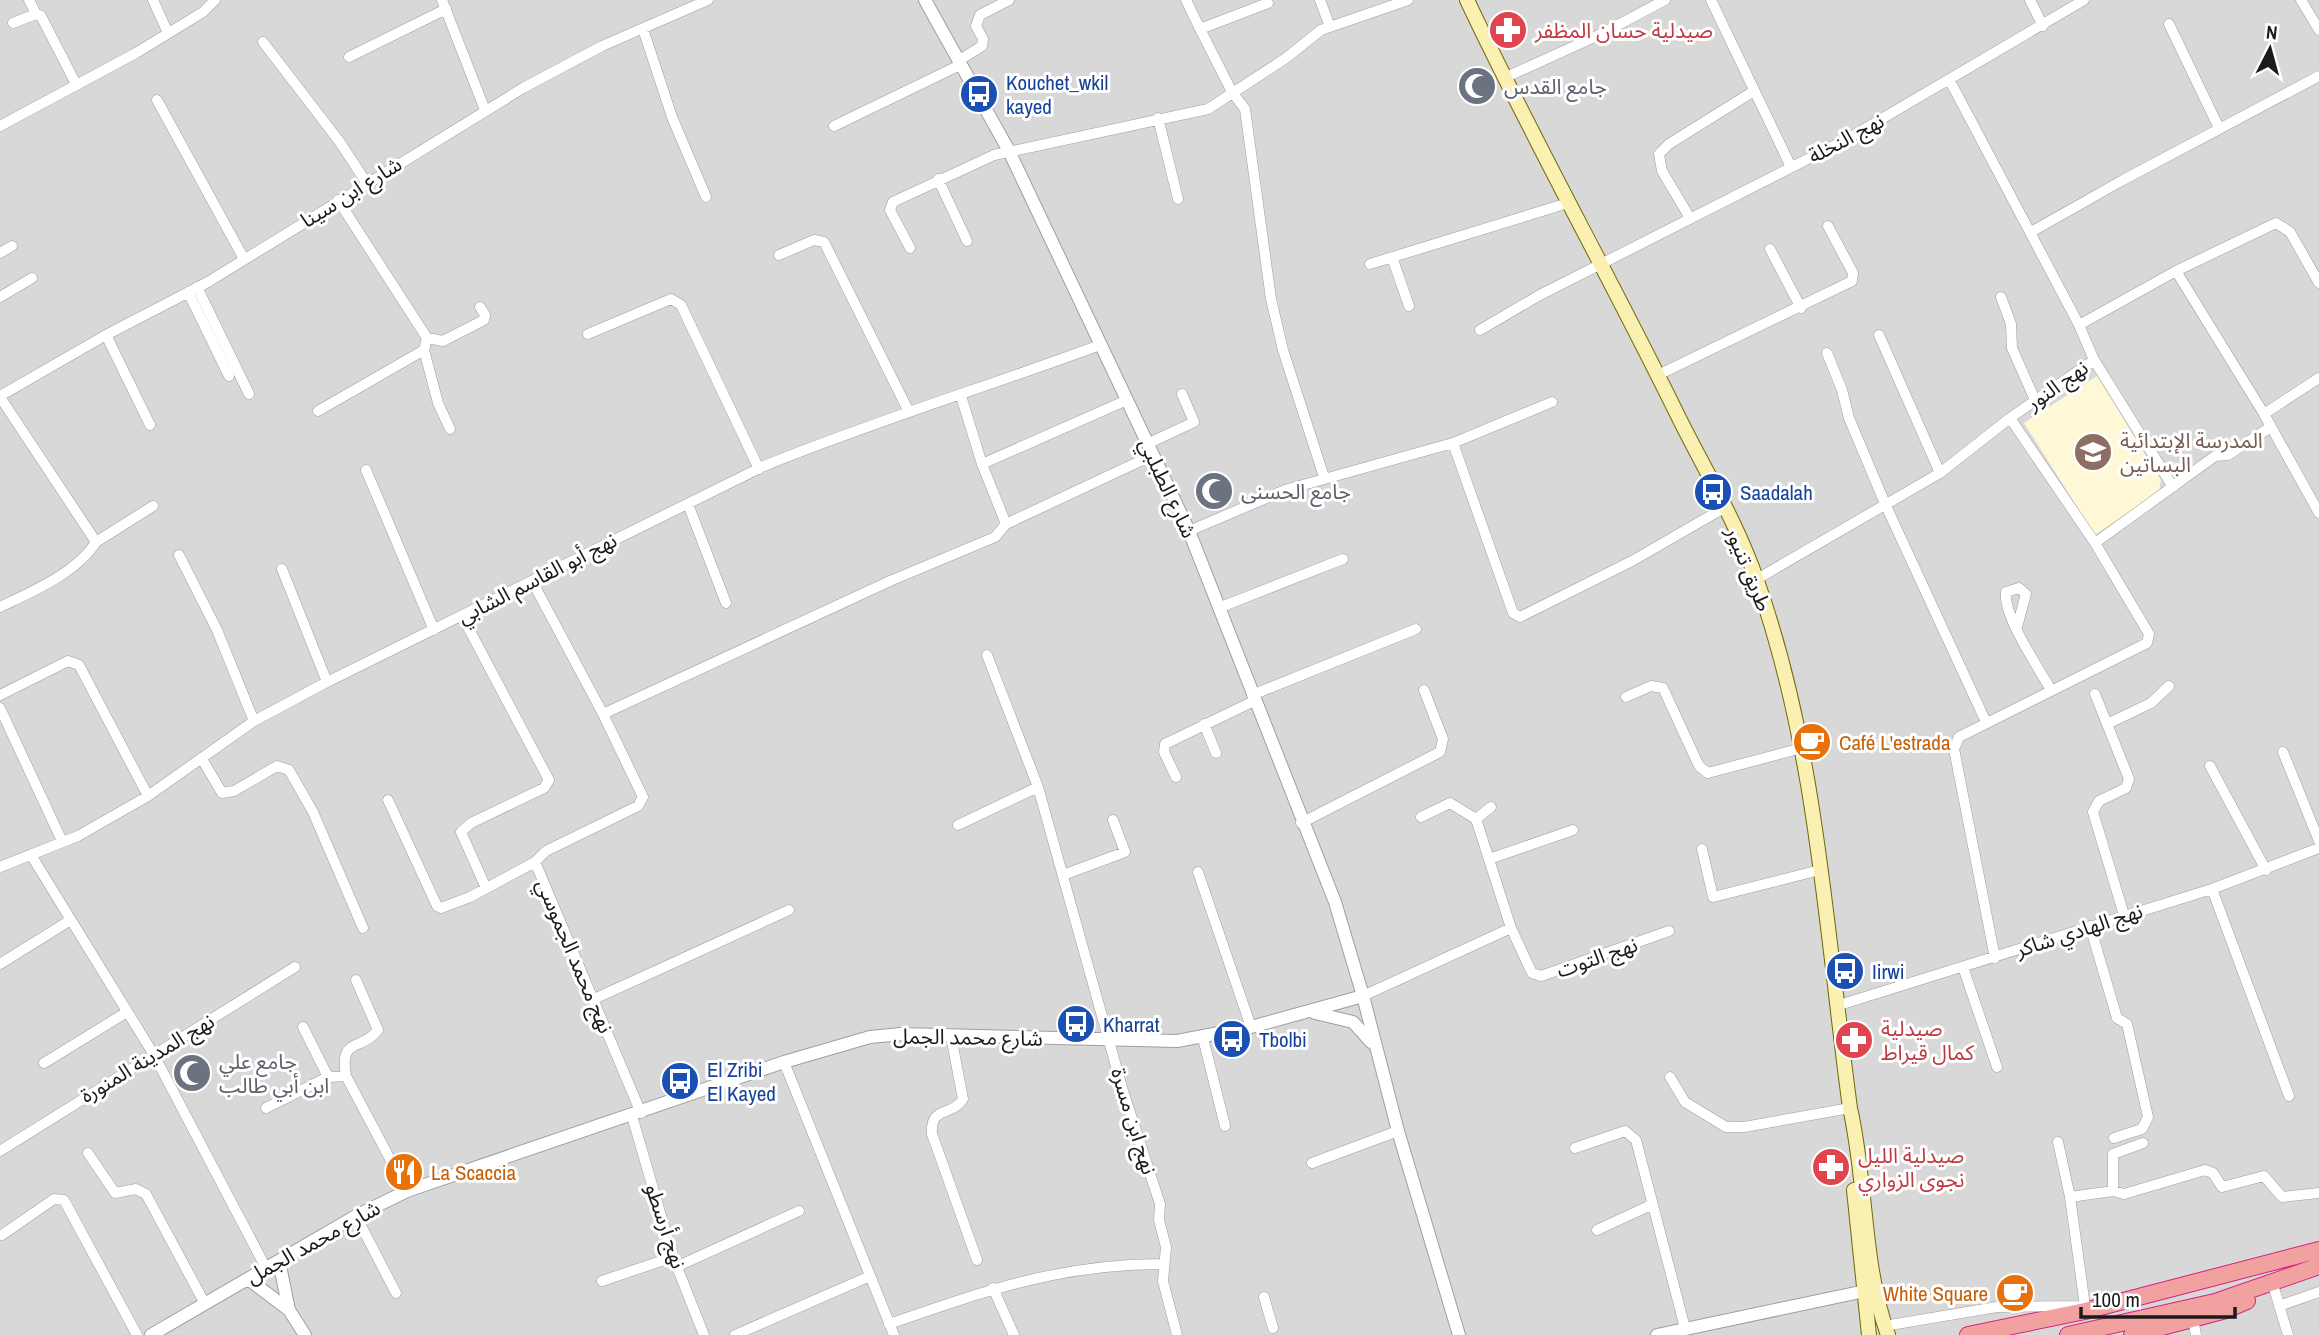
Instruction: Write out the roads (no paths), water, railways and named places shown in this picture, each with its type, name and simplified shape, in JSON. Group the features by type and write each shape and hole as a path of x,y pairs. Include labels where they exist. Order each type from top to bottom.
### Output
{"highway":[{"path":"2001,1335 2079,1321 2213,1289 2319,1251"},
{"path":"1968,1335 2215,1301 2319,1267"},
{"path":"2133,1335 2194,1327 2319,1267"}],"main road":[{"name":"طريق تنيور","path":"1467,0 1504,78 1658,375 1757,579 1788,684 1802,748 1850,1108 1886,1330"},
{"name":"طريق تنيور","path":"1850,1108 1849,1146 1869,1335"}],"street":[{"path":"29,0 76,84"},
{"path":"153,0 168,33"},
{"path":"0,126 168,33 203,12 215,0"},
{"name":"شارع ابن سينا","path":"0,396 106,335 193,290 485,110 593,51 708,0"},
{"name":"شارع الطبلبي","path":"925,0 1009,151 1189,531 1221,607 1301,823 1335,902 1363,996"},
{"path":"834,126 959,63 982,46 983,39 976,26 980,15 1009,0"},
{"path":"1186,0 1232,92 1245,109 1271,299 1280,338 1324,477"},
{"path":"1200,29 1268,3 1267,0"},
{"path":"1320,0 1330,26"},
{"path":"910,248 890,205 938,179 1009,151 1208,109 1330,26 1408,0"},
{"path":"1504,78 1599,35 1665,0"},
{"path":"1711,0 1791,167"},
{"path":"2030,0 2043,26"},
{"name":"نهج النخلة","path":"1480,330 1601,263 1791,167 1950,81 2084,0"},
{"path":"2301,0 2319,30"},
{"path":"349,57 444,4 485,110"},
{"path":"13,23 36,14"},
{"path":"2169,24 2219,128"},
{"path":"643,29 672,117 706,197"},
{"path":"263,42 339,141 366,182"},
{"path":"2031,232 2319,76"},
{"name":"نهج النور","path":"1757,579 1940,473 2010,418 2094,360 2031,232 1950,81"},
{"path":"1690,218 1662,172 1659,155 1669,144 1754,91"},
{"path":"158,100 244,259"},
{"path":"1158,118 1178,199"},
{"path":"938,179 967,241"},
{"path":"338,200 427,338 443,341 484,320 485,315 480,307"},
{"path":"1370,264 1569,203"},
{"path":"2079,325 2176,271 2276,223 2286,226 2319,283"},
{"path":"1658,375 1852,281 1853,273 1828,226"},
{"path":"779,255 814,240 824,242 909,412"},
{"path":"0,253 12,246"},
{"path":"1770,248 1801,308"},
{"path":"1392,257 1409,306"},
{"path":"2176,271 2264,414 2269,428 2319,513"},
{"path":"0,297 32,278"},
{"path":"193,290 229,376"},
{"path":"193,290 249,394"},
{"path":"2001,297 2010,318 2012,348 2035,400"},
{"path":"588,334 671,299 681,305 759,469"},
{"path":"106,335 150,425"},
{"path":"1879,335 1940,473"},
{"path":"427,338 424,350 438,403 450,429"},
{"name":"نهج أبو القاسم الشابي","path":"0,867 78,836 148,796 254,721 327,682 759,469 909,412 961,396 1100,345"},
{"path":"318,411 424,350"},
{"path":"1827,354 1842,390 1849,418 1886,506 1986,722"},
{"path":"2094,360 2173,487"},
{"path":"2264,414 2319,378"},
{"path":"603,714 890,581 995,537 1006,524 1150,450 1194,422 1182,394"},
{"path":"0,396 96,542"},
{"path":"961,396 982,464 1006,524"},
{"path":"982,464 1127,400"},
{"path":"1189,531 1241,507 1324,477 1331,478 1453,443 1552,402"},
{"path":"1995,957 1954,749 1959,737 2147,643 2149,634 2095,544 2010,418"},
{"path":"2095,544 2215,456 2228,455 2269,428"},
{"path":"1453,443 1513,613 1520,617 1632,561 1724,508"},
{"path":"366,470 434,630"},
{"path":"688,504 726,603"},
{"path":"0,607 39,588 90,551 96,542 153,506"},
{"path":"179,555 217,630 254,721"},
{"path":"1221,607 1343,559"},
{"path":"282,569 327,682"},
{"path":"532,581 642,791 638,806 546,851 535,862"},
{"path":"462,616 549,780 544,788 471,823 461,832 486,888"},
{"path":"2017,627 2051,690"},
{"path":"1176,777 1164,752 1165,744 1253,698 1416,629"},
{"name":"نهج ابن مسرة","path":"987,656 1038,787 1108,1037 1160,1207 1166,1247 1163,1281 1177,1335"},
{"path":"0,695 68,661 79,665 148,796"},
{"path":"1626,697 1651,686 1663,688 1699,766 1709,773 1802,748"},
{"path":"2107,724 2151,703 2169,686"},
{"path":"1301,823 1440,752 1443,739 1424,690"},
{"path":"2095,694 2129,779 2126,788 2099,801 2093,811 2124,915"},
{"path":"0,708 62,841"},
{"path":"1204,724 1216,753"},
{"path":"2283,752 2319,841"},
{"path":"202,759 222,793 234,791 277,766 289,770 313,812 363,928"},
{"path":"2210,766 2266,870"},
{"path":"958,825 1038,787"},
{"name":"نهج محمد الجموسي","path":"388,800 437,906 445,908 535,862 594,999 636,1115"},
{"path":"1421,817 1450,803 1476,819 1491,807"},
{"name":"نهج التوت","path":"1476,819 1511,928 1532,972 1541,976 1669,931"},
{"path":"1063,875 1125,852 1113,820"},
{"path":"1489,859 1573,830"},
{"name":"نهج الهادي شاكر","path":"1836,1006 2212,889 2319,848"},
{"path":"1702,849 1713,897 1820,870"},
{"path":"31,855 69,921 154,1055 266,1268"},
{"path":"1198,872 1251,1027"},
{"path":"2212,889 2289,1096"},
{"path":"594,999 789,910"},
{"path":"0,964 69,921"},
{"path":"2090,926 2117,1018 2127,1024 2148,1117 2142,1129 2114,1138"},
{"path":"1460,1335 1398,1131 1363,996 1511,928"},
{"name":"نهج المدينة المنورة","path":"0,1151 87,1094 295,967"},
{"path":"1964,967 1997,1067"},
{"path":"356,979 378,1030 348,1049 343,1056 346,1076 407,1191"},
{"name":"شارع محمد الجمل","path":"151,1335 356,1216 407,1191 636,1115 784,1062 870,1037 901,1034 1108,1037 1177,1041 1251,1027 1363,996"},
{"path":"44,1063 127,1012"},
{"path":"1308,1013 1334,1015 1353,1022 1367,1036 1377,1052"},
{"path":"303,1027 328,1077"},
{"path":"951,1036 963,1100 936,1116 931,1125 932,1134 976,1260"},
{"path":"1203,1038 1225,1126"},
{"path":"784,1062 868,1277 894,1335"},
{"path":"266,1108 328,1077 346,1076"},
{"path":"1670,1077 1685,1102 1726,1127 1744,1127 1850,1108"},
{"name":"نهج أرسطو","path":"636,1115 676,1261 704,1335"},
{"path":"1312,1163 1398,1131"},
{"path":"1575,1148 1625,1131 1636,1140 1685,1328"},
{"path":"1886,1330 1997,1307 2079,1321 2070,1198 2058,1142"},
{"path":"2113,1191 2113,1154 2143,1143"},
{"path":"88,1153 115,1193 136,1189 146,1194 205,1304"},
{"path":"2070,1198 2113,1191 2124,1194 2206,1171 2213,1173 2222,1187 2264,1176 2282,1197 2319,1194"},
{"path":"2,1235 54,1199 64,1200 137,1335"},
{"path":"1597,1230 1651,1205"},
{"path":"602,1281 676,1261 799,1211"},
{"path":"356,1216 396,1293"},
{"path":"279,1261 289,1310 305,1335"},
{"path":"889,1324 993,1288 1078,1268 1163,1261"},
{"path":"735,1335 868,1277"},
{"path":"248,1279 289,1310"},
{"path":"993,1288 1014,1335"},
{"path":"2274,1288 2288,1335"},
{"path":"1657,1335 1866,1291"},
{"path":"2279,1306 2319,1292"},
{"path":"1264,1297 1273,1328"}],"place":[{"name":"صيدلية حسان المظفر","path":"1508,30"},
{"name":"جامع القدس","path":"1477,86"},
{"name":"Kouchet_wkil kayed","path":"979,94"},
{"name":"المدرسة الإبتدائية البساتين","path":"2093,452"},
{"name":"جامع الحسنى","path":"1214,491"},
{"name":"Saadalah","path":"1713,492"},
{"name":"Café L'estrada","path":"1812,742"},
{"name":"Iirwi","path":"1845,971"},
{"name":"Kharrat","path":"1076,1024"},
{"name":"Tbolbi","path":"1232,1039"},
{"name":"صيدلية كمال قيراط","path":"1854,1040"},
{"name":"جامع علي ابن أبي طالب","path":"192,1073"},
{"name":"El Zribi El Kayed","path":"680,1081"},
{"name":"صيدلية الليل نجوى الزواري","path":"1831,1167"},
{"name":"La Scaccia","path":"404,1172"},
{"name":"White Square","path":"2015,1293"}]}
